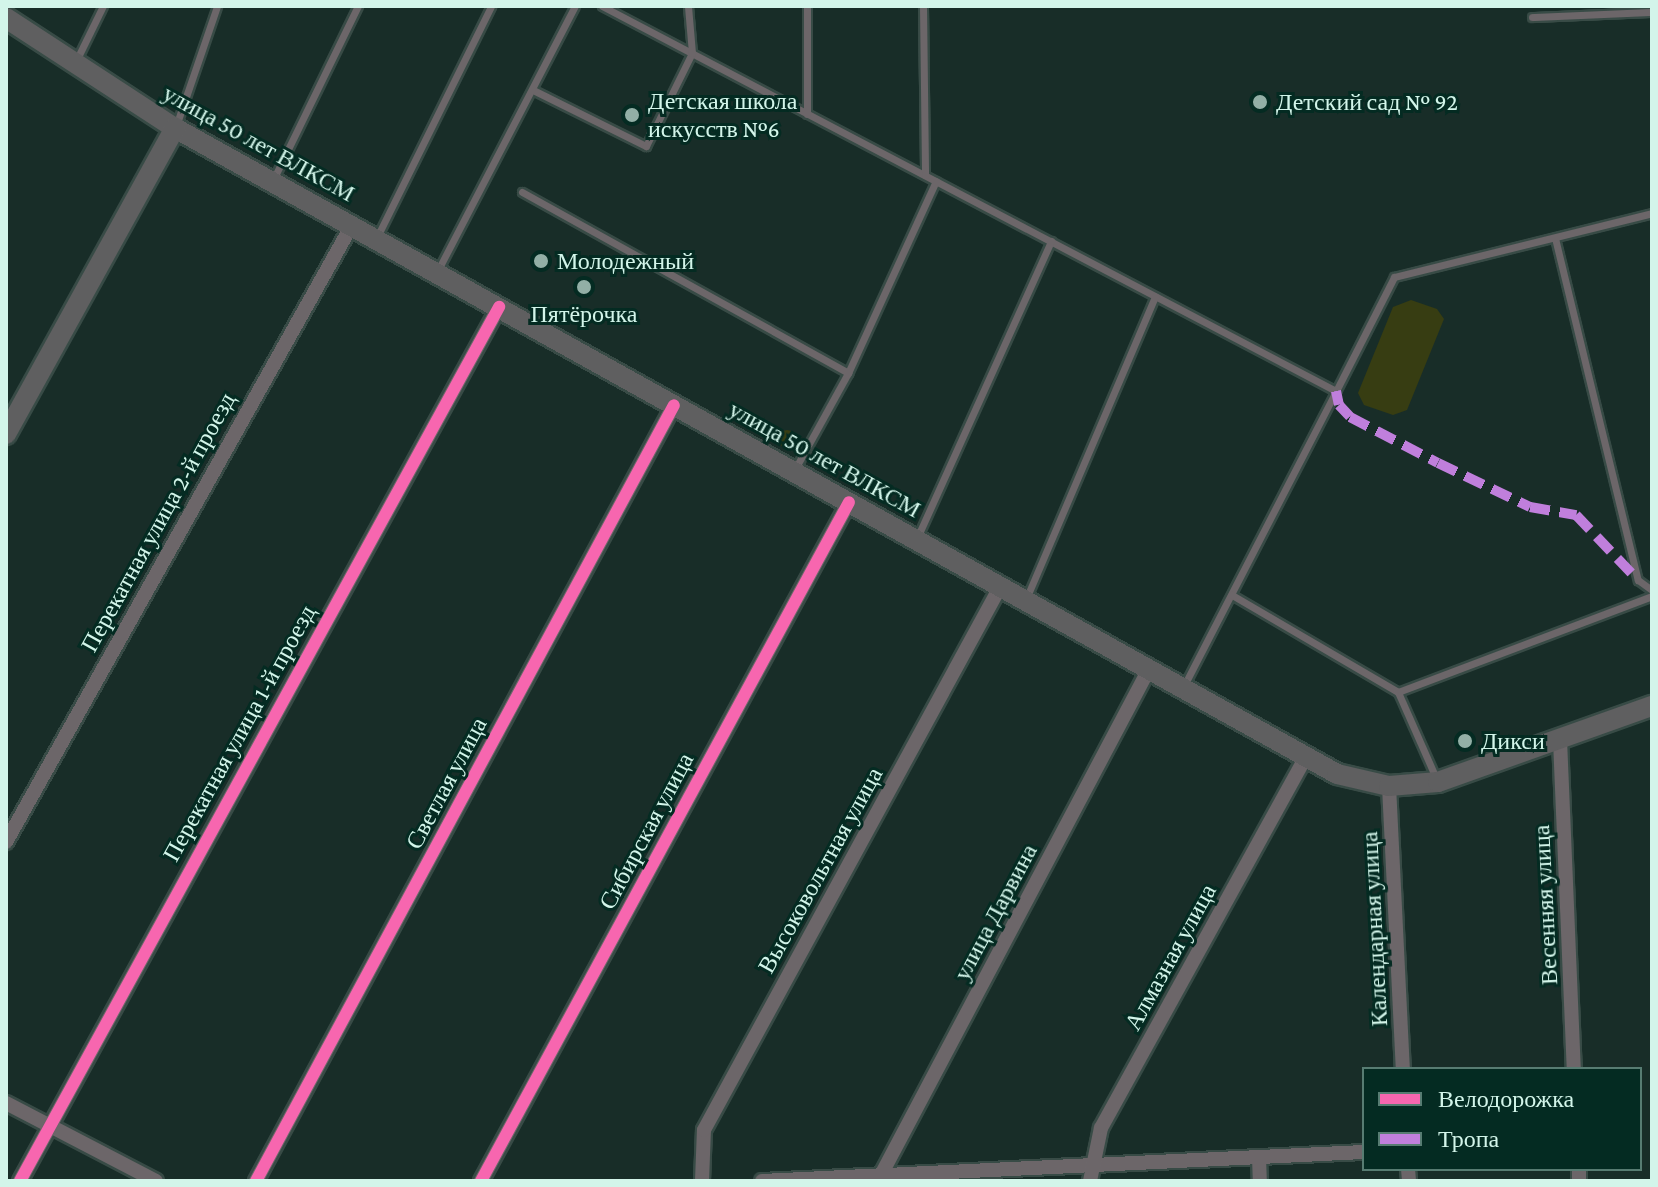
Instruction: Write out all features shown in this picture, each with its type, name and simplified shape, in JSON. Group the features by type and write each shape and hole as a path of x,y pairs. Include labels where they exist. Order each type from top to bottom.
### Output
{"main road":[{"name":"улица 50 лет ВЛКСМ","path":"8,24 76,61 175,128 1305,759 1337,774 1389,786 1438,782 1652,706"},
{"path":"6,434 175,128"}],"street":[{"name":"Перекатная улица 2-й проезд","path":"6,842 352,225"},
{"name":"Перекатная улица 1-й проезд","path":"20,1181 47,1126 499,307"},
{"name":"Светлая улица","path":"256,1181 674,405"},
{"name":"Сибирская улица","path":"481,1181 849,502"},
{"name":"Высоковольтная улица","path":"702,1181 704,1130 1000,587"},
{"name":"улица Дарвина","path":"881,1175 1148,671"},
{"name":"Весенняя улица","path":"1560,740 1574,1067"},
{"name":"Алмазная улица","path":"1090,1181 1090,1164 1101,1128 1305,759"},
{"name":"Календарная улица","path":"1389,786 1403,1067"},
{"path":"6,1103 156,1181"},
{"path":"762,1181 881,1175 913,1177 1090,1164 1362,1152"},
{"path":"1259,1157 1260,1181"}],"lane":[{"path":"76,61 103,6"},
{"path":"175,128 217,6"},
{"path":"273,181 358,6"},
{"path":"376,239 491,6"},
{"path":"436,272 535,91 575,6"},
{"path":"602,6 1336,391"},
{"path":"535,91 646,146 692,53 688,6"},
{"path":"807,6 807,114"},
{"path":"923,6 925,175"},
{"path":"1532,17 1652,12"},
{"path":"794,471 848,373 936,181"},
{"path":"522,192 848,373"},
{"path":"1182,690 1394,277 1652,213"},
{"path":"1398,692 1652,593 1638,580 1555,238"},
{"path":"916,540 1051,241"},
{"path":"1025,601 1155,296"},
{"path":"1232,595 1398,692 1438,782"}],"green space":[{"path":"1411,300 1437,309 1444,319 1407,410 1393,415 1364,405 1358,393 1393,307"},
{"path":"787,430 796,439 787,448 778,439"}],"marked path":[{"path":"1336,391 1339,405 1350,417 1438,463 1530,507 1576,515 1638,580"}],"cycle path":[{"path":"20,1181 499,307"},
{"path":"256,1181 674,405"},
{"path":"481,1181 849,502"}],"place":[{"name":"Детский сад № 92","path":"1260,102"},
{"name":"Детская школа искусств №6","path":"632,115"},
{"name":"Молодежный","path":"541,261"},
{"name":"Пятёрочка","path":"584,287"},
{"name":"Дикси","path":"1465,741"}]}
